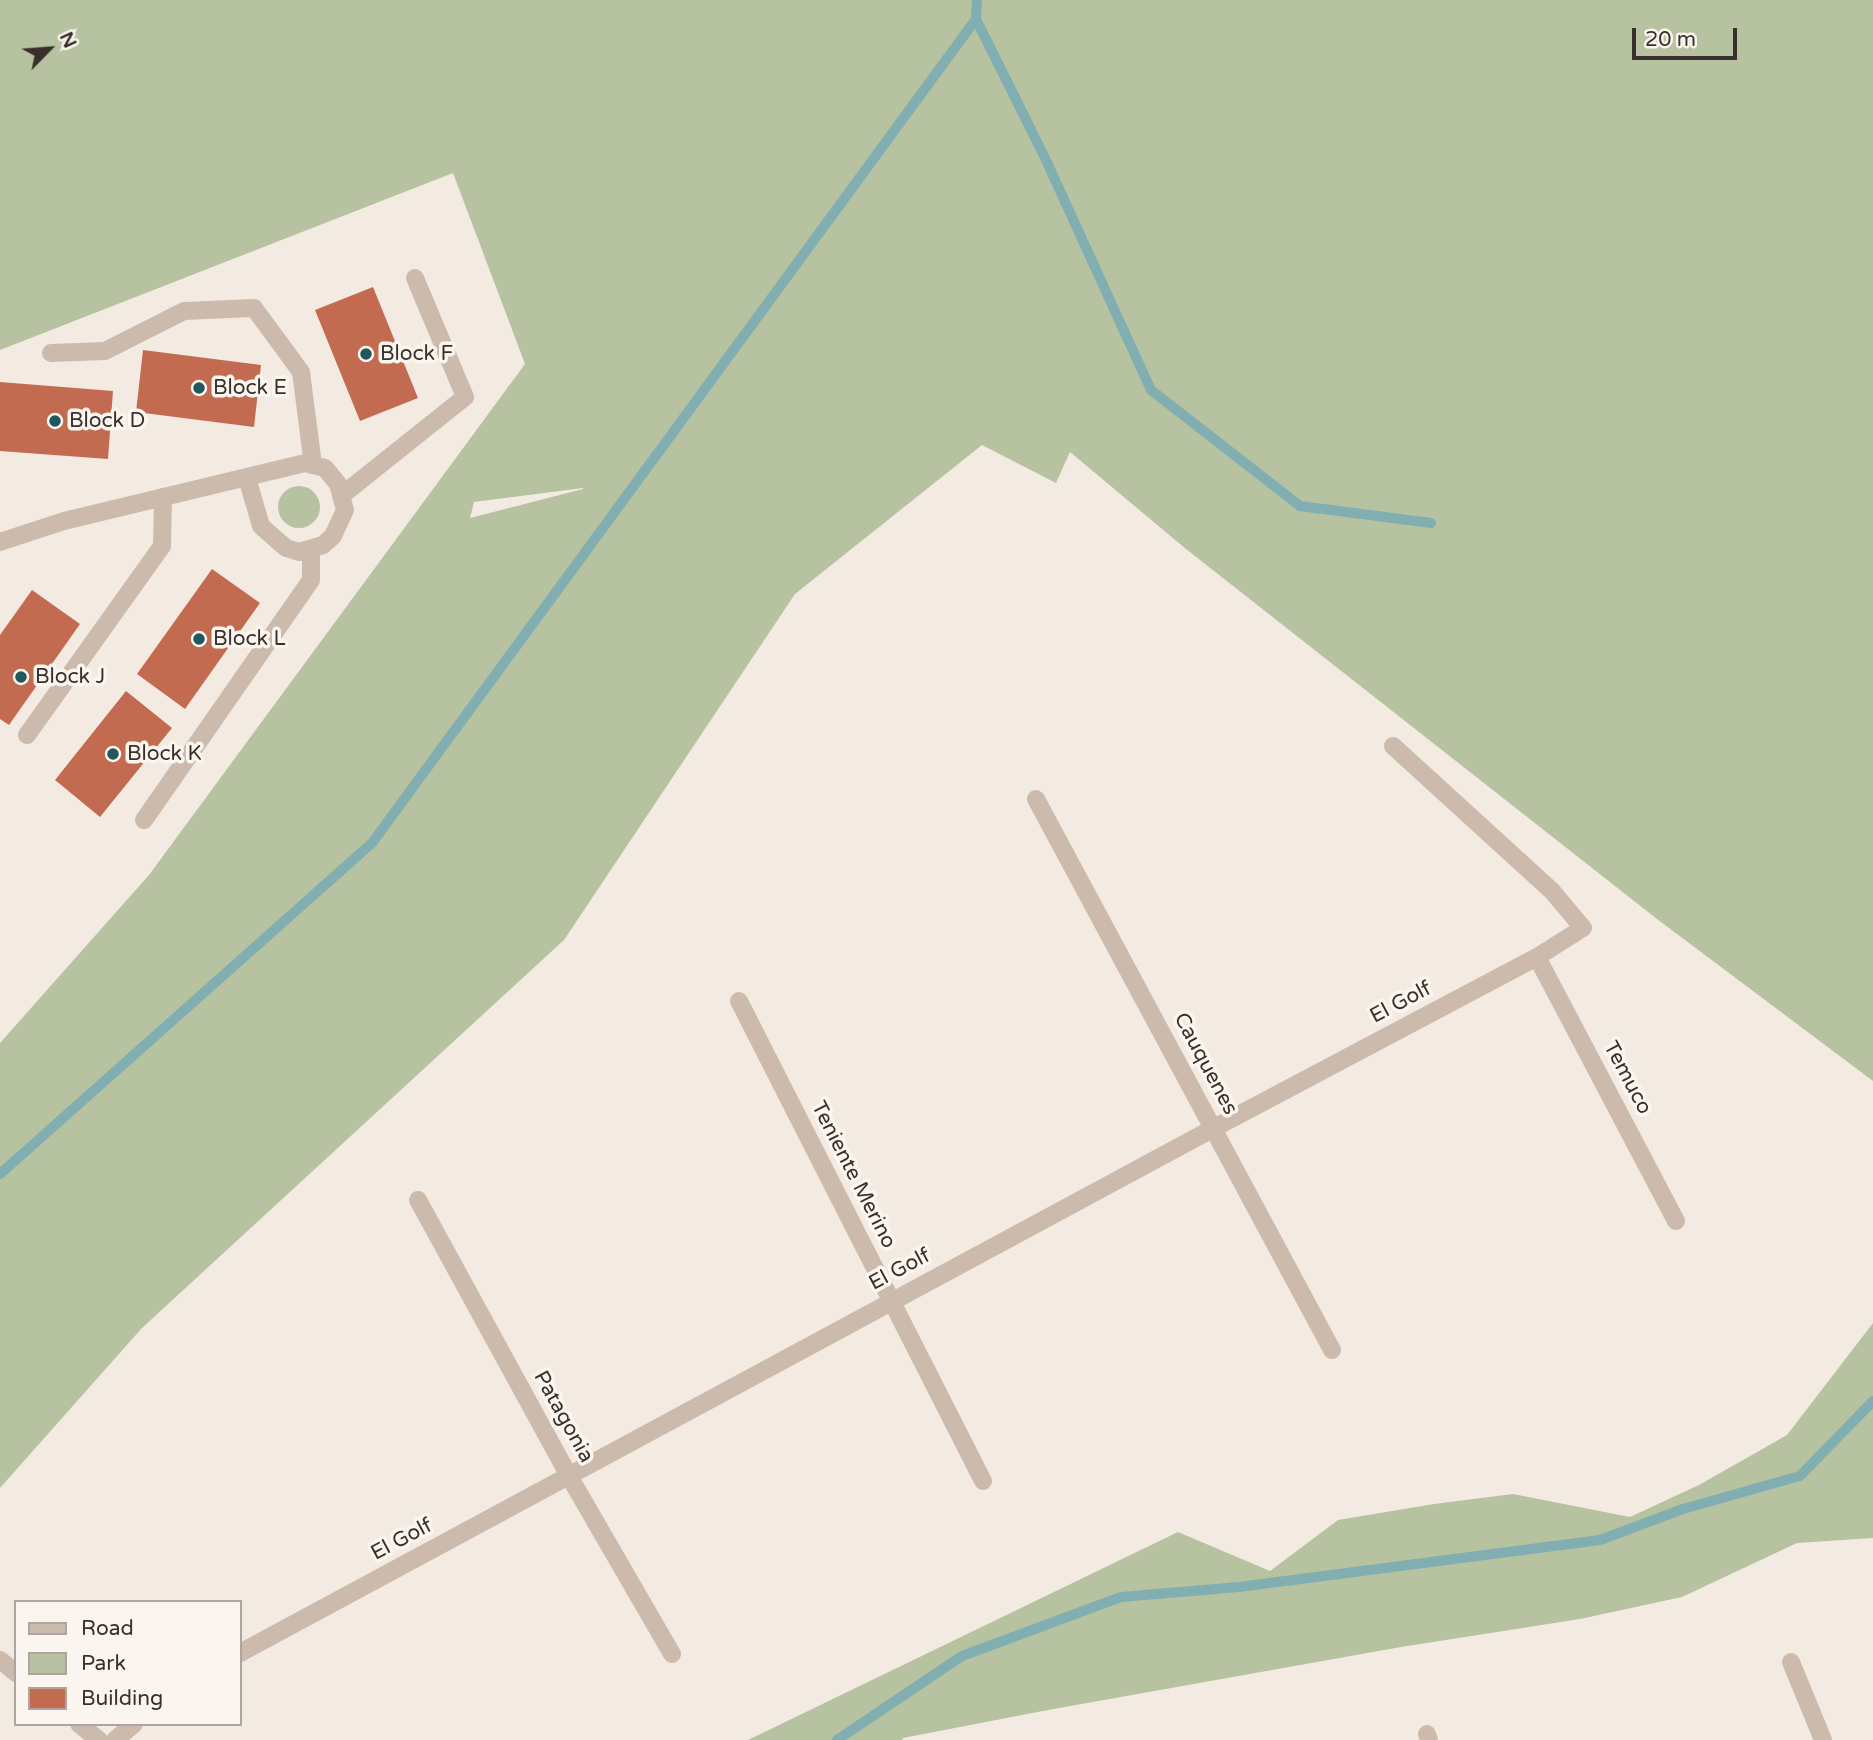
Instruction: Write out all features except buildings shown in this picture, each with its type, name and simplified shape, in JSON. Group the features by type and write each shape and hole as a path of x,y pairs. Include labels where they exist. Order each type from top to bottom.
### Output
{"street":[{"path":"341,496 465,397 415,278"},
{"path":"51,354 105,351 184,311 254,308 301,372 313,465"},
{"path":"0,542 64,521 305,463 325,468 338,484 345,510 333,536 323,545 311,549 299,552 286,548 261,526 247,478"},
{"path":"27,735 162,546 163,497"},
{"path":"144,820 311,580 311,549"},
{"name":"El Golf","path":"242,1652 1537,957 1583,928 1552,891 1393,746"},
{"name":"Cauquenes","path":"1036,799 1332,1350"},
{"name":"Temuco","path":"1537,957 1676,1221"},
{"name":"Teniente Merino","path":"739,1002 984,1481"},
{"name":"Patagonia","path":"418,1200 569,1476 672,1654"},
{"path":"0,1660 14,1671"},
{"path":"1791,1662 1823,1740"},
{"path":"82,1726 99,1740"},
{"path":"115,1740 132,1726"}],"green space":[{"path":"0,0 1873,0 1873,1081 1657,919 1186,549 1070,452 1056,483 982,445 795,594 564,940 142,1328 0,1488 0,1043 149,875 525,364 453,173 0,350","holes":["583,489 470,518 474,502"]},
{"path":"299,486 314,492 320,507 314,522 299,528 284,522 278,507 284,492"},
{"path":"1873,1323 1873,1538 1797,1543 1682,1597 1580,1619 1401,1647 1048,1710 902,1740 748,1740 1178,1532 1270,1571 1338,1520 1434,1504 1513,1494 1630,1517 1699,1485 1787,1435"}],"waterway":[{"path":"0,1174 372,843 976,19 977,0"},
{"path":"976,19 1045,158 1151,390 1300,506 1431,523"},
{"path":"837,1740 962,1656 1121,1597 1239,1587 1600,1540 1683,1509 1800,1476 1873,1401"}],"place":[{"name":"Block F","path":"366,354"},
{"name":"Block E","path":"199,388"},
{"name":"Block D","path":"55,421"},
{"name":"Block L","path":"199,639"},
{"name":"Block J","path":"21,677"},
{"name":"Block K","path":"113,754"}]}
